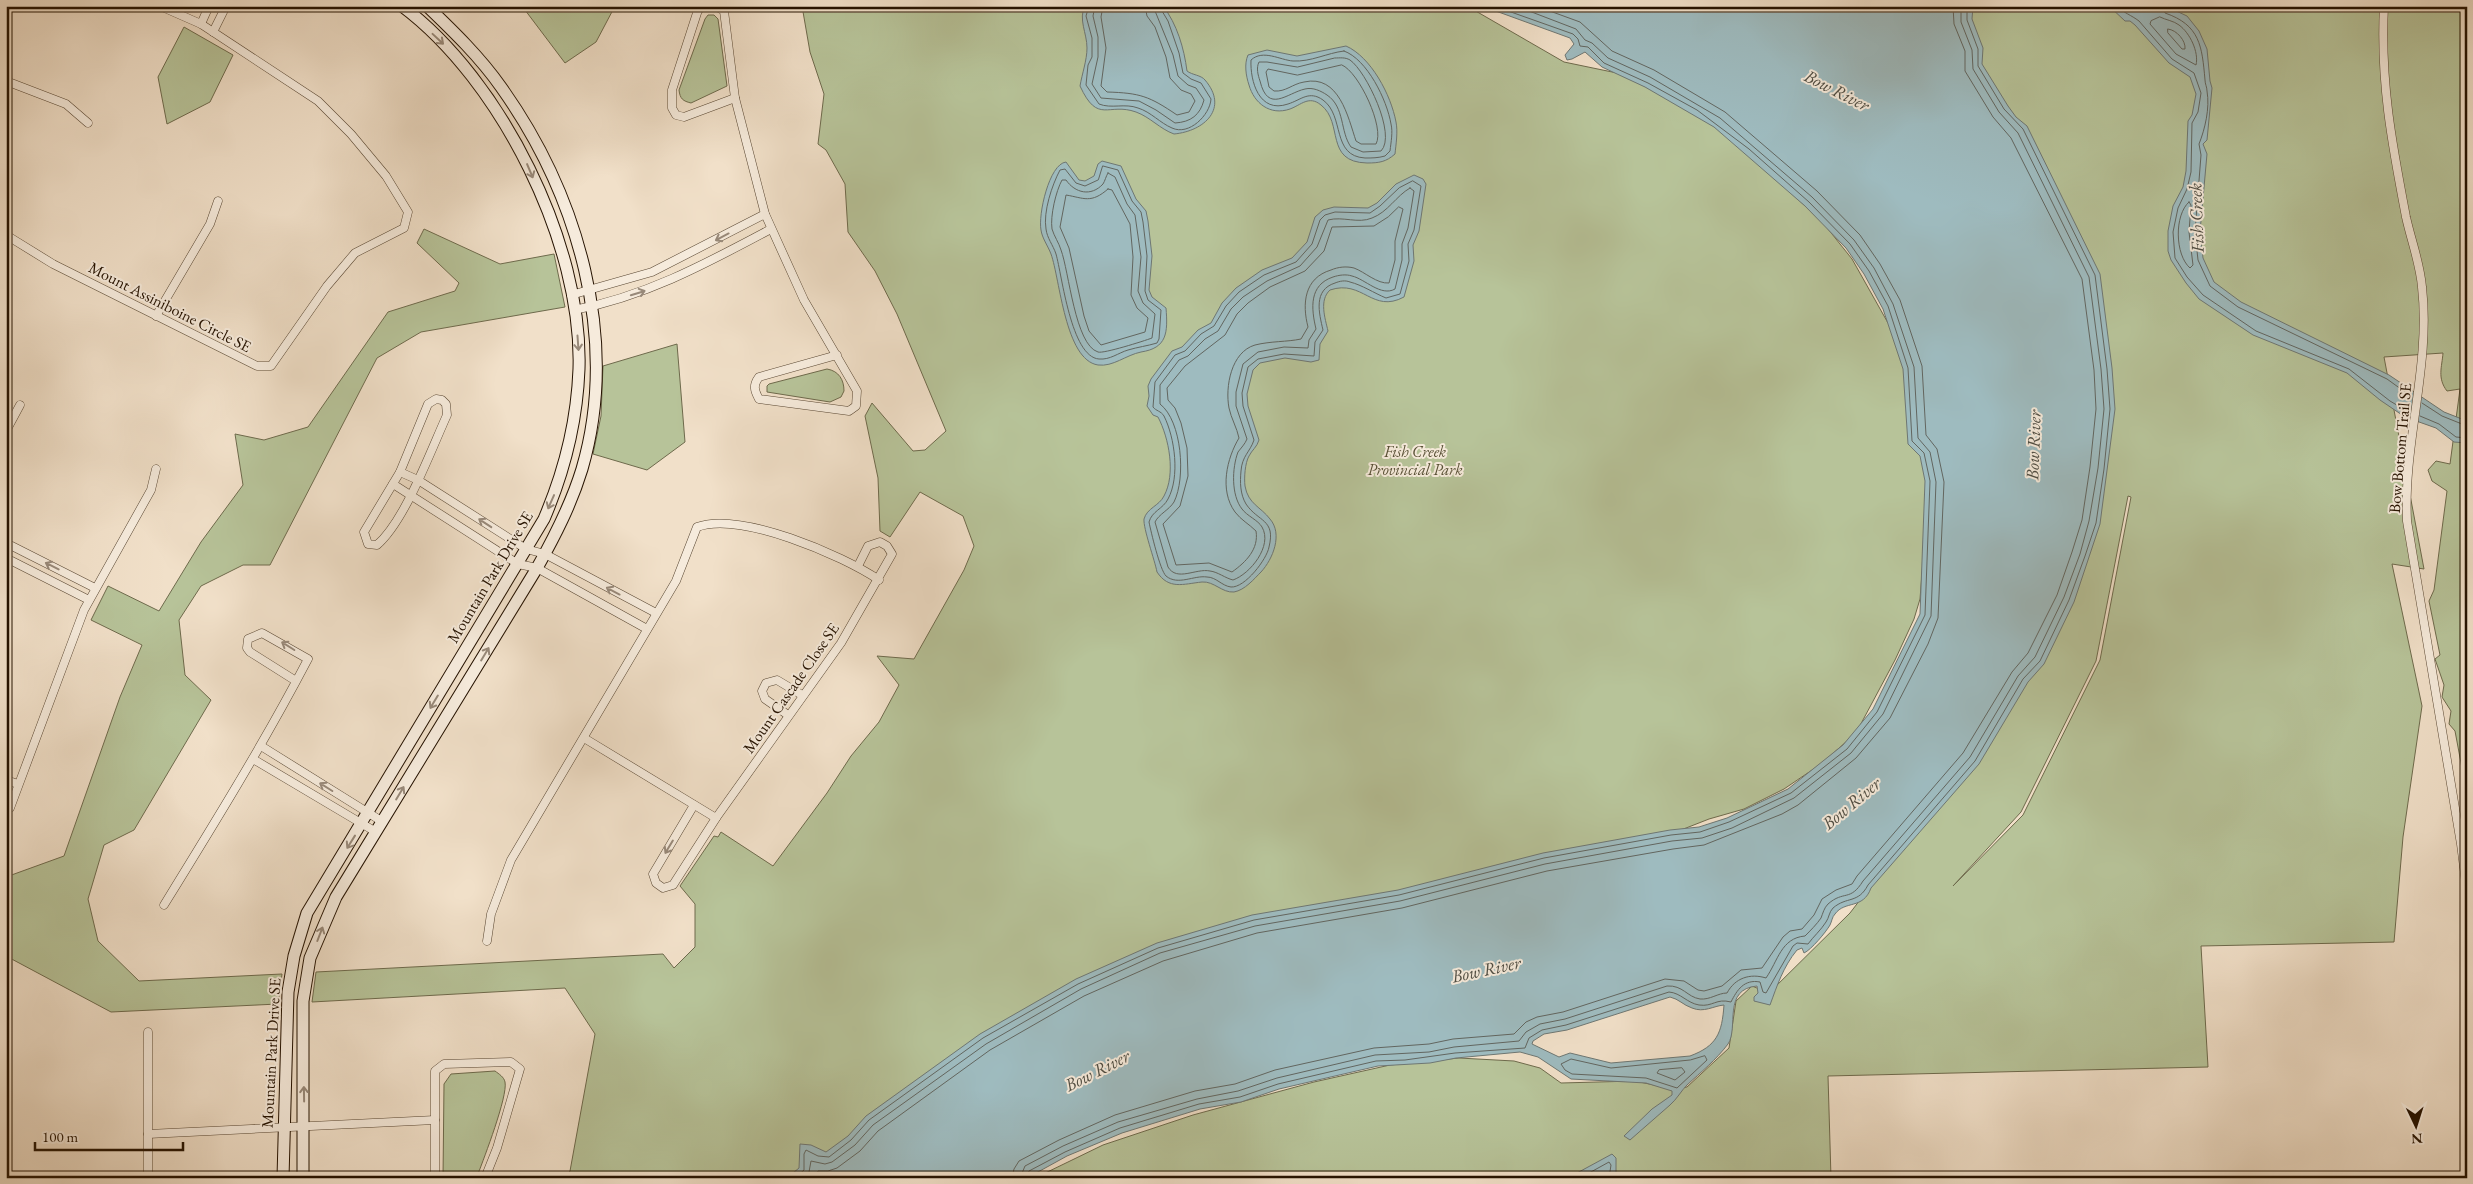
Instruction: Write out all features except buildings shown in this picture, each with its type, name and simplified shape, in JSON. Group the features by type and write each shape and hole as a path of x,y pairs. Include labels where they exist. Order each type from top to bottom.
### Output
{"street":[{"name":"Mount Assiniboine Circle SE","path":"6,235 53,264 257,366 271,366 327,286 356,253 404,228 408,212 386,176 351,134 318,101 214,32 160,6"},
{"path":"200,24 209,6"},
{"path":"214,32 226,6"},
{"name":"Mountain Park Drive SE","path":"283,1178 288,992 294,956 307,913 544,519 557,490 571,437 579,367 574,310 561,252 546,209 511,134 488,96 464,67 446,47 402,6"},
{"name":"Mountain Park Drive SE","path":"303,1178 303,1001 310,958 336,897 537,568 562,523 573,496 589,441 596,368 591,306 579,250 564,204 542,154 526,125 500,86 477,58 427,6"},
{"path":"704,6 698,10 672,90 672,108 676,115 684,117 735,98"},
{"path":"716,6 724,11 735,98 765,214 804,300 837,355 857,391 856,406 849,411 759,398 754,391 754,383 759,377 837,355"},
{"name":"Bow Bottom Trail SE","path":"2384,6 2382,43 2386,107 2408,226 2422,286 2423,334 2409,471 2408,521 2467,891"},
{"path":"6,81 66,104 88,123"},
{"path":"156,316 210,224 218,201"},
{"path":"571,295 652,272 765,214"},
{"path":"574,310 658,286 771,229"},
{"path":"684,257 693,270"},
{"path":"436,399 442,400 446,404 447,415 418,480 384,539 377,544 368,544 364,532 400,472 428,404 436,399"},
{"path":"6,431 20,405"},
{"path":"6,807 10,808 89,600 151,490 156,469"},
{"path":"400,472 418,480 526,549 545,554 656,613"},
{"path":"393,484 518,564 537,568 647,629"},
{"path":"487,941 491,914 511,860 676,581 697,527 710,522 773,532 858,566 879,580"},
{"name":"Mount Cascade Close SE","path":"694,805 653,874 656,883 663,888 673,885 716,818 841,642 879,580 892,554 887,546 880,542 868,546 858,566"},
{"path":"6,543 95,588"},
{"path":"6,558 89,600"},
{"path":"164,905 253,759 260,746 296,681 308,659 262,633 248,639 246,648 250,652 296,681"},
{"path":"788,715 765,699 762,691 766,683 777,680 802,695"},
{"path":"584,738 716,818"},
{"path":"260,746 382,822"},
{"path":"253,759 376,832"},
{"path":"6,780 18,784"},
{"path":"148,1032 148,1178"},
{"path":"6,1038 6,1118"},
{"path":"435,1178 434,1071 444,1064 512,1062 520,1069 485,1178"},
{"path":"148,1134 434,1120"}],"green space":[{"path":"522,6 615,6 596,42 565,63"},
{"name":"Fish Creek Provincial Park","path":"802,6 1467,6 1564,62 1617,73 1657,92 1716,127 1783,185 1824,224 1852,259 1888,323 1945,280 1920,599 1914,619 1895,660 1856,733 1821,764 1784,789 1744,809 1709,819 795,1178 566,1178 570,1171 595,1034 565,988 312,1002 316,972 663,954 674,968 695,947 695,904 680,886 714,836 718,837 721,832 773,866 827,793 851,756 879,722 899,685 877,656 914,659 964,570 974,546 963,516 920,492 890,537 880,531 878,478 865,416 872,403 913,451 925,450 946,431 897,314 875,271 848,232 845,184 826,150 818,144 824,94 810,52"},
{"path":"1797,6 2467,6 2467,795 2455,731 2449,724 2451,711 2442,697 2444,685 2435,659 2440,655 2429,601 2434,590 2447,491 2432,481 2428,470 2436,461 2450,464 2460,389 2447,391 2442,382 2443,353 2384,357 2424,569 2392,564 2422,706 2403,837 2394,942 2201,946 2208,1067 1828,1076 1831,1178 1035,1178 1103,1145 1193,1115 1314,1082 1390,1065 1459,1058 1514,1061 1540,1068 1561,1083 1635,1081 1673,1089 1687,1087 1729,1048 1736,1001 1752,986 1769,993 1850,913 1902,845 2027,671","holes":["2128,496 2131,497 2100,660 2023,815 1953,886 2021,812 2096,661"]},
{"path":"708,15 714,15 718,19 727,86 691,103 682,99 679,90"},
{"path":"184,27 233,55 210,102 167,124 158,77"},
{"path":"424,229 500,264 554,254 565,307 421,332 377,358 270,565 243,565 201,586 179,620 185,675 211,700 134,830 104,845 88,899 98,941 139,981 282,974 278,1004 111,1012 6,956 6,877 64,856 120,697 142,645 91,620 108,586 159,611 201,542 243,485 235,434 264,440 308,427 388,312 455,291 459,283 417,243"},
{"path":"677,344 685,442 647,470 593,454 601,416 603,366"},
{"path":"827,369 838,374 844,387 841,397 830,402 767,392 769,384"},
{"path":"495,1071 504,1079 505,1089 495,1127 478,1174 476,1178 443,1178 444,1084 451,1074"}],"water":[{"path":"1085,6 1163,6 1179,37 1187,71 1203,78 1212,90 1215,100 1214,109 1204,123 1185,132 1174,134 1136,112 1118,109 1104,110 1092,105 1080,86 1087,53 1082,16"},
{"name":"Bow River","path":"1482,6 1973,6 1972,19 1983,48 1982,64 2008,106 2016,117 2027,126 2100,274 2112,368 2115,409 2100,524 2074,602 2044,664 2028,682 1979,764 1871,888 1868,895 1859,902 1839,910 1834,915 1825,932 1807,951 1804,953 1802,948 1797,950 1784,970 1770,1005 1754,1001 1754,997 1758,993 1757,986 1746,989 1739,994 1735,1001 1731,1037 1728,1044 1687,1085 1672,1103 1630,1140 1624,1136 1652,1109 1672,1095 1672,1091 1646,1083 1571,1079 1538,1057 1520,1052 1456,1058 1430,1063 1378,1066 1279,1089 1241,1102 1200,1109 1122,1133 1067,1156 1027,1178 787,1178 799,1168 800,1144 811,1145 826,1152 848,1136 866,1116 980,1034 1076,979 1157,943 1252,915 1398,890 1543,853 1670,830 1699,827 1727,818 1788,789 1843,745 1873,709 1920,614 1925,481 1920,456 1908,444 1903,369 1883,309 1864,274 1846,248 1805,206 1714,127 1645,87 1602,67 1585,52 1567,60 1565,55 1574,44 1570,38","holes":["1670,997 1696,1009 1704,1010 1724,1005 1722,1023 1716,1037 1706,1048 1690,1056 1611,1063 1570,1053 1559,1057 1532,1044 1533,1041 1544,1034 1567,1030"]},
{"name":"Fish Creek","path":"2109,6 2174,10 2187,16 2199,31 2207,49 2212,88 2207,140 2203,144 2207,154 2200,232 2203,258 2214,282 2241,302 2389,375 2444,412 2467,421 2467,443 2454,442 2436,428 2405,417 2380,400 2347,373 2253,335 2199,299 2171,260 2168,251 2168,231 2173,206 2183,187 2186,171 2188,121 2192,115 2196,94 2190,77 2169,63 2135,25 2130,21 2125,21"},
{"path":"1346,46 1364,59 1385,89 1390,100 1397,130 1395,154 1382,162 1367,163 1354,161 1345,156 1336,140 1328,113 1317,102 1309,101 1290,109 1276,111 1259,102 1249,85 1246,70 1248,55 1267,50 1297,56"},
{"path":"1102,161 1121,166 1136,199 1146,211 1152,256 1149,290 1152,297 1166,308 1167,325 1164,338 1156,347 1114,363 1098,365 1087,360 1078,349 1071,334 1051,254 1042,233 1041,213 1050,180 1054,171 1060,165 1066,162 1079,180 1085,181 1094,176 1098,164"},
{"path":"1414,175 1423,179 1426,184 1419,231 1413,245 1414,261 1404,297 1384,302 1351,289 1330,290 1324,304 1324,315 1328,331 1320,344 1319,360 1311,362 1285,358 1260,363 1253,370 1247,394 1248,406 1259,440 1249,456 1245,486 1249,497 1270,519 1276,532 1273,553 1265,567 1249,584 1234,592 1226,591 1206,582 1172,584 1166,581 1157,572 1144,523 1148,512 1164,496 1170,477 1170,456 1165,435 1158,417 1153,415 1147,406 1148,386 1151,379 1172,351 1182,347 1198,330 1211,323 1222,303 1236,288 1262,270 1292,258 1307,242 1315,217 1323,210 1334,207 1368,208 1377,203 1396,184"},
{"path":"1612,1154 1616,1158 1616,1172 1613,1178 1574,1178 1577,1173"}]}
